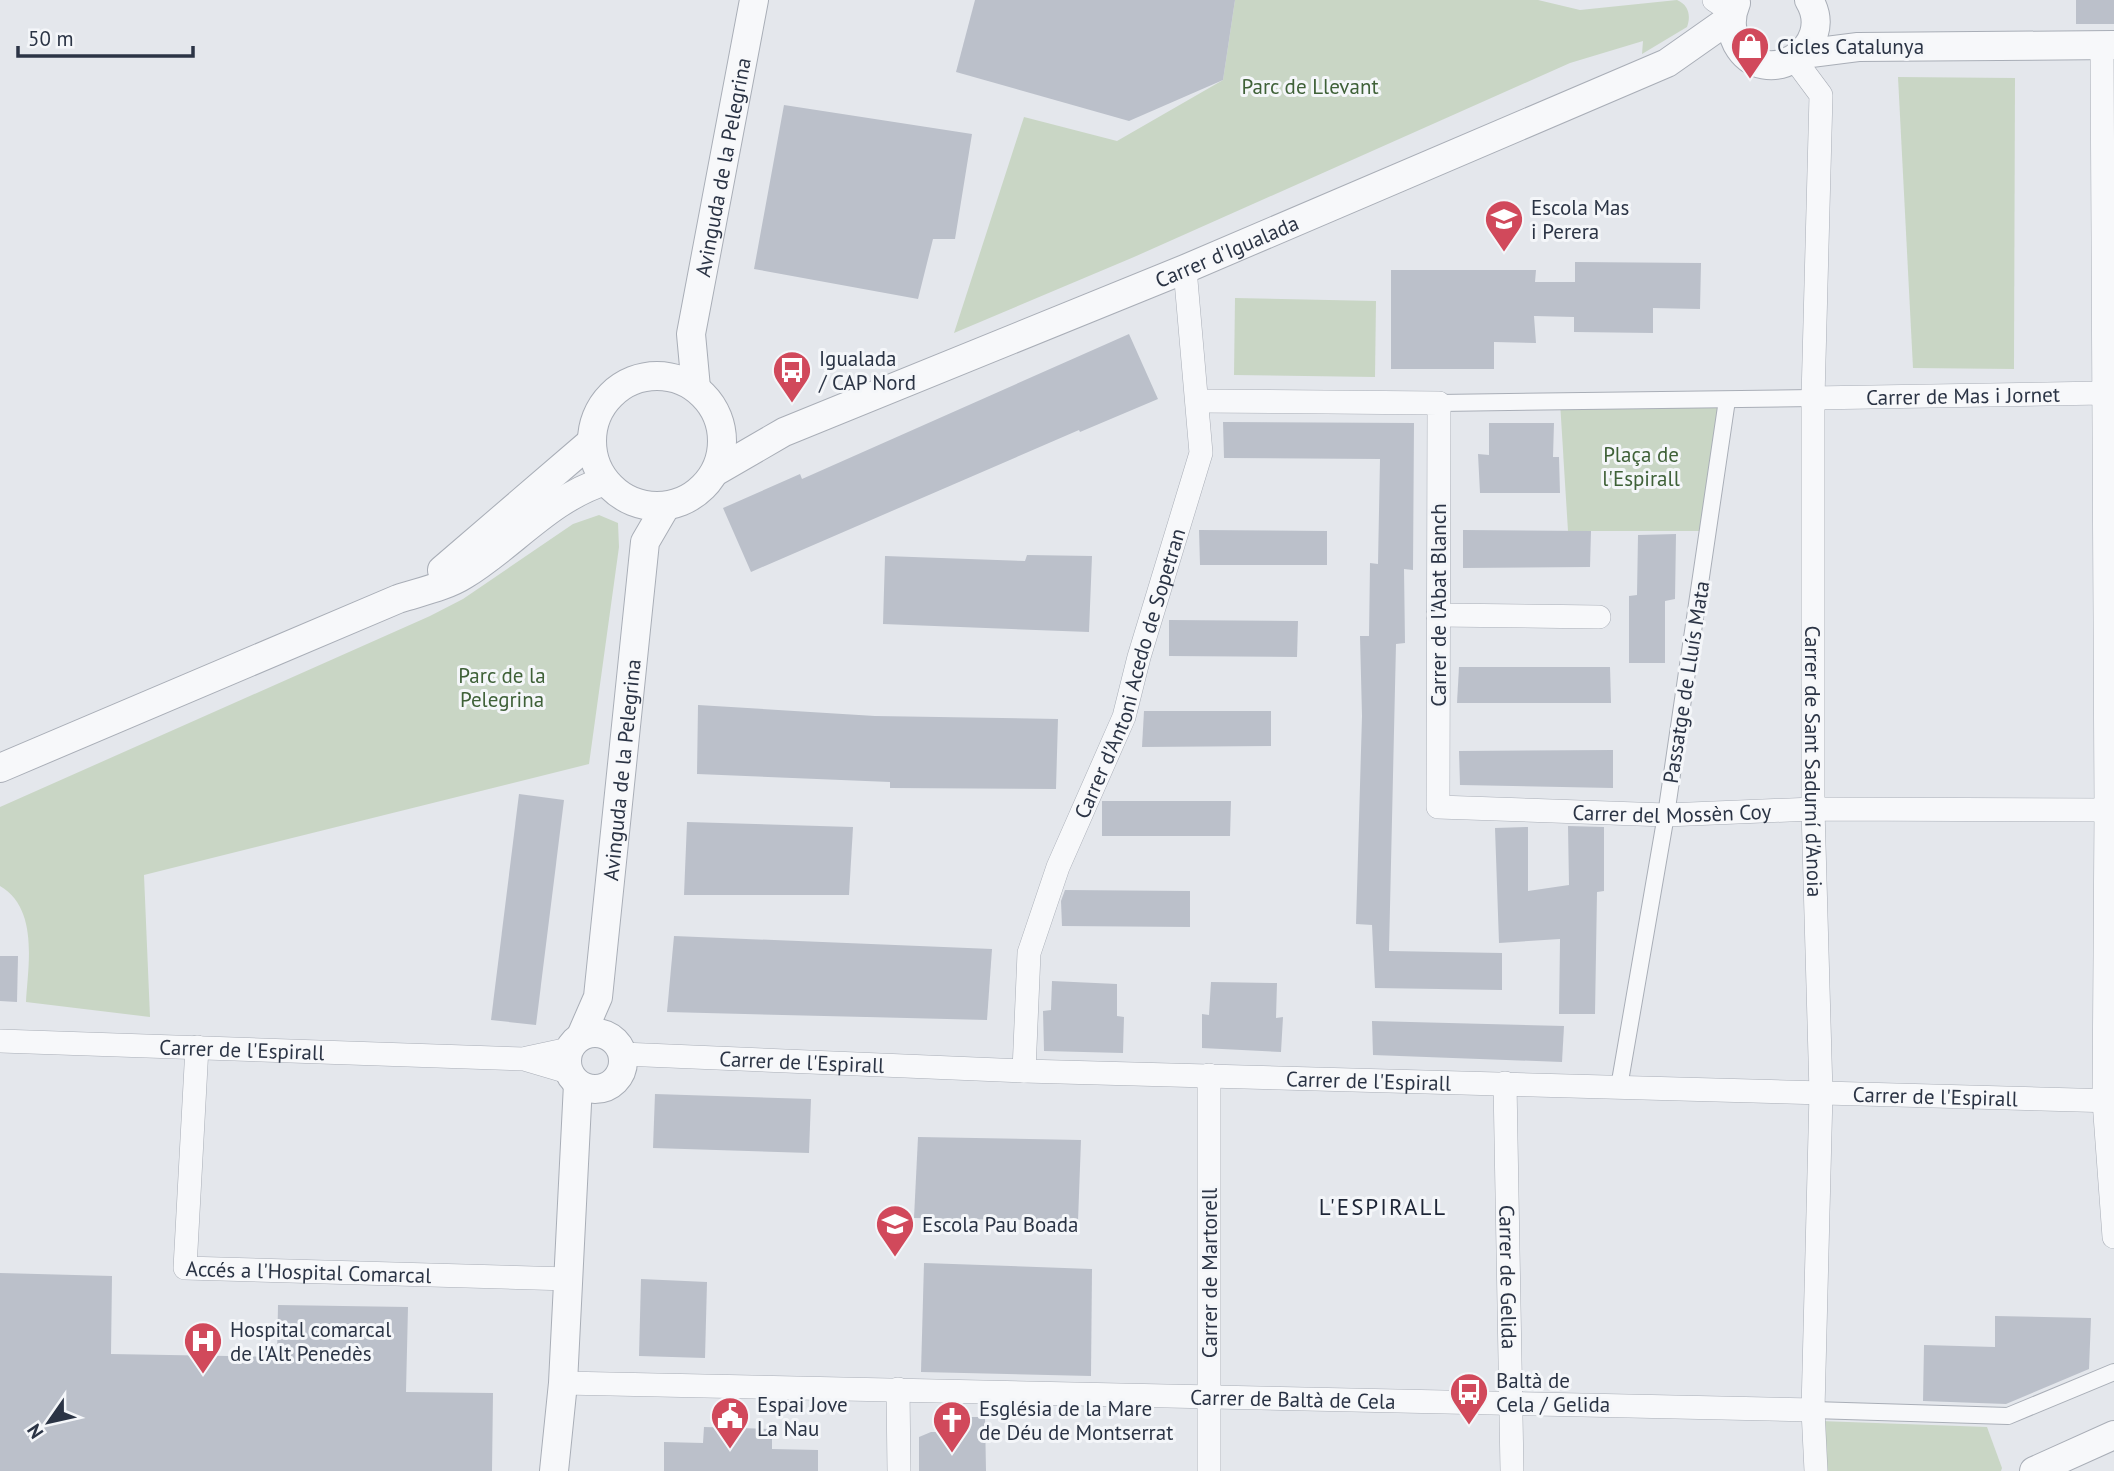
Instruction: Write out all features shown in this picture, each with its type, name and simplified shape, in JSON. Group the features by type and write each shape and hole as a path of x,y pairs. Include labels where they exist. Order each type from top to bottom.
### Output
{"street":[{"name":"Avinguda de la Pelegrina","path":"695,388 691,334 754,0"},
{"path":"1729,7 1732,35 1740,49 1752,59 1766,65 1781,65 1799,57 1858,47 2108,46 2109,1101 2114,1237"},
{"name":"Carrer d'Igualada","path":"1667,63 1729,7"},
{"path":"1799,57 1813,13 1858,47"},
{"name":"Carrer d'Igualada","path":"715,472 783,432 1185,269 1667,63 1740,49"},
{"name":"Carrer de Sant Sadurní d'Anoia","path":"1799,57 1821,95 1813,398 1813,809 1821,1093 1813,1410 1816,1471"},
{"name":"Carrer d'Antoni Acedo de Sopetran","path":"1024,1071 1029,953 1058,867 1124,717 1139,657 1201,453 1185,269"},
{"name":"Avinguda de la Pelegrina","path":"659,376 691,334"},
{"path":"398,599 454,561 592,442 594,421 604,402 619,388 638,378 659,376 680,379 695,388 718,416 722,434 721,453 715,472 694,494 666,506"},
{"name":"Carrer de Mas i Jornet","path":"1813,398 2108,395"},
{"path":"1197,401 1439,403 1813,398"},
{"name":"Passatge de Lluís Mata","path":"1619,1087 1666,815 1727,400"},
{"name":"Carrer de l'Abat Blanch","path":"1438,807 1439,403"},
{"name":"Carrer d'Igualada","path":"722,434 783,432"},
{"name":"Avinguda de la Pelegrina","path":"590,1060 645,542 666,506 628,500 605,481 595,463 592,442"},
{"path":"0,768 398,599 461,577 519,536 561,500 581,488 605,481"},
{"name":"Avinguda de la Pelegrina","path":"628,500 645,542"},
{"path":"1438,615 1599,617"},
{"name":"Carrer del Mossèn Coy","path":"1438,807 1666,815 1813,809 2110,813"},
{"name":"Carrer de l'Espirall","path":"0,1041 524,1059 1209,1075 2109,1101"},
{"name":"Accés a l'Hospital Comarcal","path":"197,1047 186,1268 569,1279"},
{"path":"554,1471 563,1383 577,1145 590,1060"},
{"name":"Carrer de Martorell","path":"1209,1075 1209,1471"},
{"name":"Carrer de Gelida","path":"1506,1083 1512,1471"},
{"path":"1813,1410 2008,1416 2114,1372"},
{"name":"Carrer de Baltà de Cela","path":"563,1383 1512,1401 1813,1410"},
{"path":"898,1389 899,1471"},
{"path":"2034,1471 2114,1435"}],"green space":[{"name":"Parc de Llevant","path":"1235,0 1538,0 1580,10 1677,0 1688,11 1689,19 1687,27 1642,54 1643,41 1570,63 1134,257 954,333 1024,117 1117,141 1223,80"},
{"path":"1898,77 2015,78 2014,369 1913,368"},
{"path":"1235,298 1376,301 1375,377 1234,375"},
{"name":"Plaça de l'Espirall","path":"1727,400 1709,531 1568,531 1560,402"},
{"name":"Parc de la Pelegrina","path":"599,515 618,523 619,547 589,764 144,875 150,1017 26,1002 29,955 26,923 12,896 0,886 0,807 430,616 463,599 573,524"},
{"path":"1820,1421 1987,1427 2002,1468 2001,1471 1825,1471"}],"building":[{"path":"975,0 1235,0 1223,80 1129,121 956,72"},
{"path":"2076,0 2114,0 2114,24 2076,24"},
{"path":"784,105 972,134 955,239 933,239 918,299 754,269"},
{"path":"1575,262 1701,263 1700,309 1653,308 1653,333 1574,332 1574,317 1534,316 1536,343 1494,342 1494,369 1391,369 1391,270 1536,270 1535,282 1575,282"},
{"path":"1129,334 1158,399 1080,432 1079,430 751,572 723,508 800,474 802,479"},
{"path":"1223,422 1414,423 1413,570 1404,569 1405,643 1396,644 1389,951 1502,953 1502,990 1375,988 1372,925 1356,924 1362,716 1360,636 1369,636 1370,563 1378,564 1380,459 1224,458"},
{"path":"1489,423 1554,423 1553,457 1559,457 1560,493 1480,493 1478,454 1489,455"},
{"path":"1199,530 1327,531 1327,565 1200,565"},
{"path":"1463,530 1591,531 1590,567 1463,568"},
{"path":"1676,534 1675,599 1665,601 1665,663 1629,663 1629,596 1637,595 1638,535"},
{"path":"1027,555 1092,556 1089,632 883,624 885,556 1025,561"},
{"path":"1169,620 1298,621 1297,657 1169,656"},
{"path":"1459,667 1610,667 1611,703 1457,703"},
{"path":"698,705 875,716 1058,719 1056,789 890,788 890,782 697,774"},
{"path":"1144,711 1271,711 1271,746 1142,747"},
{"path":"1613,750 1613,788 1460,785 1459,751"},
{"path":"519,794 564,800 536,1025 491,1020"},
{"path":"1102,801 1231,801 1230,836 1102,836"},
{"path":"687,822 853,827 849,895 684,895"},
{"path":"1568,826 1604,827 1604,891 1597,892 1595,1014 1559,1014 1560,939 1499,943 1495,828 1528,827 1528,891 1569,885"},
{"path":"1065,890 1190,891 1190,927 1062,926 1061,901"},
{"path":"674,936 992,949 987,1020 667,1012"},
{"path":"0,956 18,956 17,1002 0,1001"},
{"path":"1052,981 1117,984 1117,1016 1124,1017 1123,1053 1044,1051 1043,1011 1051,1010"},
{"path":"1211,982 1277,983 1276,1018 1283,1017 1281,1052 1202,1048 1202,1014 1209,1015"},
{"path":"1372,1021 1564,1026 1562,1062 1373,1055"},
{"path":"655,1094 811,1099 809,1153 653,1148"},
{"path":"918,1137 1081,1140 1078,1221 914,1218"},
{"path":"924,1263 1092,1269 1091,1376 921,1372"},
{"name":"Hospital comarcal de l'Alt Penedès","path":"0,1273 112,1276 111,1354 277,1357 278,1305 408,1307 406,1392 493,1393 492,1471 0,1471"},
{"path":"641,1279 707,1282 705,1358 639,1356"},
{"path":"1995,1316 2091,1318 2089,1369 2006,1404 1923,1401 1924,1345 1995,1347"},
{"name":"Església de la Mare de Déu de Montserrat","path":"948,1417 985,1417 986,1471 919,1471 919,1437 931,1432 947,1432"},
{"name":"Espai Jove La Nau","path":"704,1427 772,1429 772,1449 818,1450 818,1471 664,1471 664,1442 703,1443"}],"place":[{"name":"Cicles Catalunya","path":"1750,80"},
{"name":"Escola Mas i Perera","path":"1504,253"},
{"name":"Igualada / CAP Nord","path":"792,404"},
{"name":"Escola Pau Boada","path":"895,1258"},
{"name":"Hospital comarcal de l'Alt Penedès","path":"203,1375"},
{"name":"Baltà de Cela / Gelida","path":"1469,1426"},
{"name":"Espai Jove La Nau","path":"730,1450"},
{"name":"Església de la Mare de Déu de Montserrat","path":"952,1454"}],"district":[{"name":"L'ESPIRALL","path":"1383,1206"}]}
